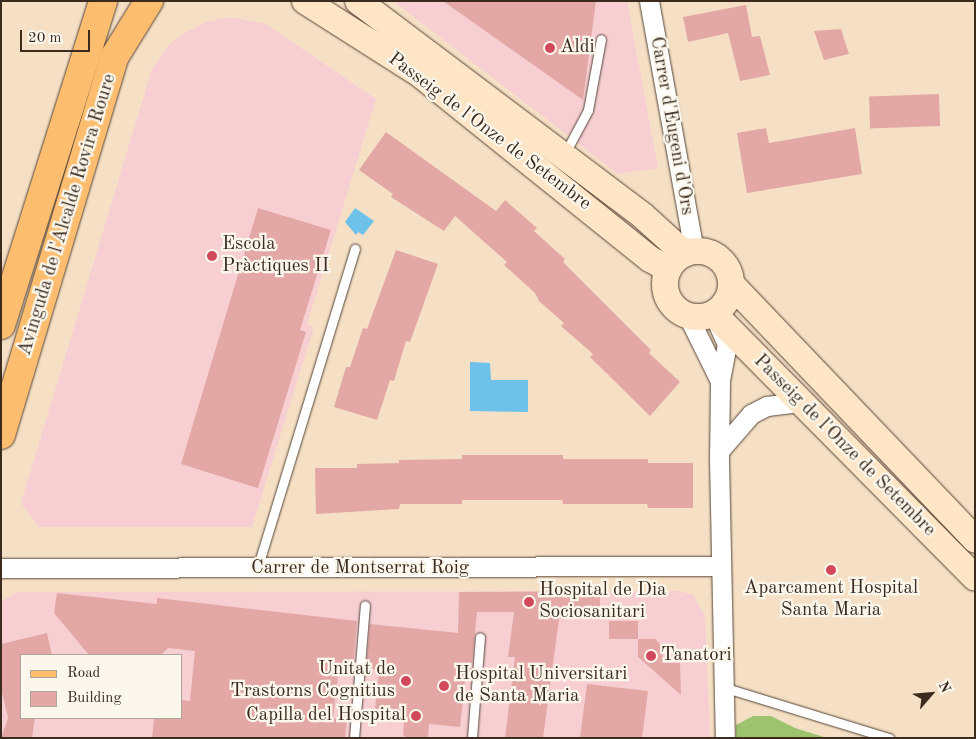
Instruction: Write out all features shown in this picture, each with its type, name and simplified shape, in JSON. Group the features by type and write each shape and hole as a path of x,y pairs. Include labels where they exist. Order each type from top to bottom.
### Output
{"main road":[{"name":"Avinguda de l'Alcalde Rovira Roure","path":"1,325 103,1"},
{"name":"Avinguda de l'Alcalde Rovira Roure","path":"1,435 115,56 149,1"}],"street":[{"name":"Passeig de l'Onze de Setembre","path":"305,1 421,75 650,259 682,258"},
{"name":"Passeig de l'Onze de Setembre","path":"358,1 643,216 682,258"},
{"name":"Carrer d'Eugeni d'Ors","path":"649,1 682,258"},
{"path":"688,316 714,314 727,302 732,285 730,274 716,256 682,258 665,291 674,306 688,316 720,381"},
{"name":"Passeig de l'Onze de Setembre","path":"732,285 975,539"},
{"name":"Passeig de l'Onze de Setembre","path":"714,314 765,369 802,402 975,578"},
{"path":"714,314 727,344 720,381 719,451 719,566 725,738"},
{"path":"719,451 751,414 767,406 802,402"},
{"name":"Carrer de Montserrat Roig","path":"1,568 257,570 719,566"}],"lane":[{"path":"564,156 588,110 601,40"},
{"path":"257,570 355,248"},
{"path":"354,738 366,605"},
{"path":"472,738 480,637"},
{"path":"723,687 889,738"}],"shaded area":[{"path":"393,1 627,1 658,168 618,174"},
{"name":"Escola Pràctiques II","path":"232,17 266,24 376,99 307,325 314,327 252,527 39,527 21,503 152,69 168,46 181,35 206,22"},
{"name":"Hospital Universitari de Santa Maria","path":"679,591 693,595 705,616 710,738 1,738 1,602 17,592"}],"green space":[{"path":"753,716 771,716 795,728 827,738 736,738 736,725"}],"water":[{"path":"355,208 374,221 363,235 358,232 356,235 345,222"},
{"path":"470,362 490,363 491,380 528,380 528,412 470,411"}],"building":[{"name":"Aldi","path":"443,1 596,1 583,100"},
{"path":"746,5 752,37 760,36 770,75 740,81 728,33 688,42 683,17"},
{"path":"841,29 849,54 824,60 814,31"},
{"path":"939,94 940,126 870,128 869,96"},
{"path":"766,128 769,143 855,128 862,174 747,193 737,133"},
{"path":"386,132 496,211 505,200 537,228 534,231 565,259 563,262 651,350 649,353 680,382 650,416 590,357 593,354 561,326 564,323 539,301 535,293 504,265 507,262 455,216 444,231 391,197 393,194 359,170"},
{"path":"258,208 331,230 300,330 306,332 258,488 181,464"},
{"path":"396,250 438,264 410,342 406,341 394,381 390,380 377,420 334,407 346,367 350,367 363,328 367,329"},
{"path":"462,455 563,455 563,459 648,459 648,463 693,463 693,508 648,508 647,504 563,504 562,500 462,500 462,504 400,504 399,509 316,514 315,468 357,468 357,464 399,463 399,460 462,459"},
{"path":"600,591 600,612 560,612 543,738 505,738 515,657 508,657 514,612 477,612 471,673 466,673 460,727 429,724 428,737 407,738 403,735 404,721 374,718 379,670 366,669 370,624 458,633 459,592"},
{"path":"57,593 157,604 157,598 357,621 353,668 339,667 333,718 347,720 345,738 152,738 154,719 182,719 182,700 190,701 195,651 168,648 162,654 88,654 54,613"},
{"path":"609,621 638,621 638,639 609,639"},
{"path":"47,633 52,654 20,654 20,719 35,719 32,738 1,738 8,718 1,688 1,644"},
{"path":"638,639 655,639 662,646 663,663 680,663 681,695 638,657"},
{"path":"587,684 648,691 642,738 580,738"}],"place":[{"name":"Aldi","path":"550,48"},
{"name":"Escola Pràctiques II","path":"212,256"},
{"name":"Aparcament Hospital Santa Maria","path":"831,570"},
{"name":"Hospital de Dia Sociosanitari","path":"529,602"},
{"name":"Tanatori","path":"651,656"},
{"name":"Unitat de Trastorns Cognitius","path":"406,681"},
{"name":"Hospital Universitari de Santa Maria","path":"444,686"},
{"name":"Capilla del Hospital","path":"416,716"}]}
